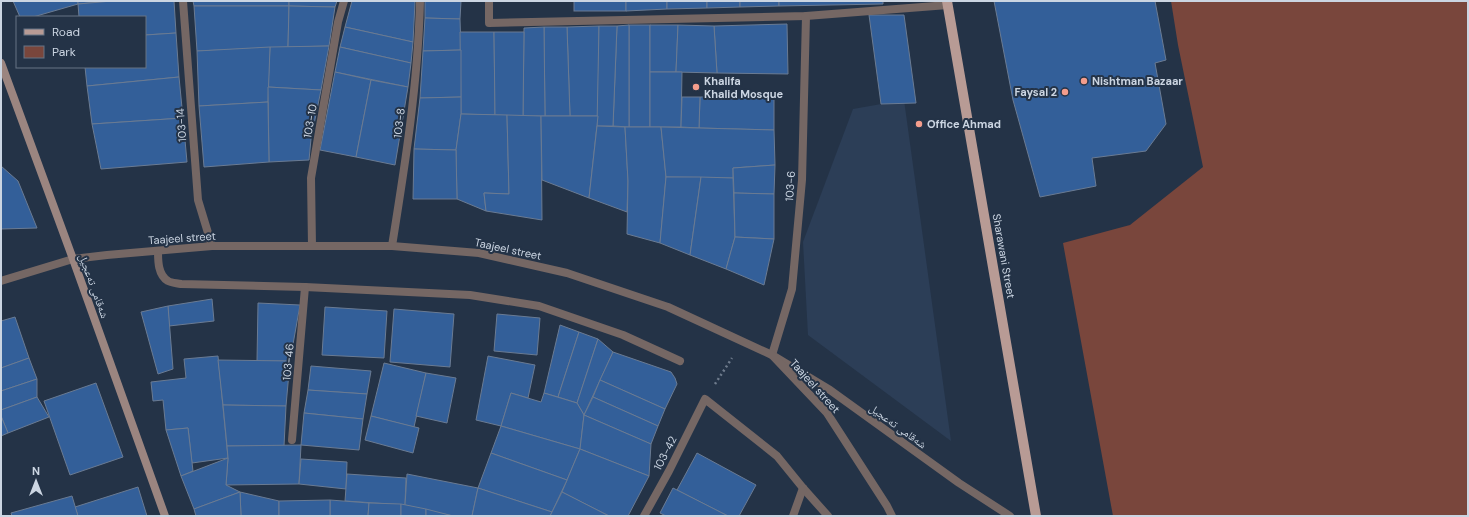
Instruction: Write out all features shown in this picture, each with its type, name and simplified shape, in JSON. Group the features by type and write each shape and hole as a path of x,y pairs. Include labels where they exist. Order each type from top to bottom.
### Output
{"main road":[{"name":"Sharawani Street","path":"948,3 1036,516"},
{"name":"شەقامی تەعجیل","path":"1,63 73,259 164,516"}],"street":[{"name":"103-14","path":"183,1 198,200 212,246"},
{"name":"103-10","path":"312,246 311,178 338,22 344,1"},
{"name":"103-8","path":"392,246 411,122 419,44 420,1"},
{"path":"489,1 489,23 806,16 948,3"},
{"name":"103-6","path":"772,354 792,288 802,180 806,16"},
{"name":"Taajeel street","path":"1,281 73,259 212,246 392,246 479,252 567,273 668,307 772,354 827,413 892,516"},
{"path":"158,251 159,266 163,276 168,282 181,284 306,286 470,295 539,306 623,335 680,361"},
{"name":"103-46","path":"292,440 306,286"},
{"name":"شەقامی تەعجیل","path":"772,354 830,390 959,483 1010,516"},
{"path":"705,399 777,456 828,516"},
{"name":"103-42","path":"644,516 669,471 705,399"},
{"path":"792,516 803,488"}],"path":[{"path":"705,399 743,341"}],"shaded area":[{"path":"904,100 951,441 808,335 803,242 853,109"}],"green space":[{"path":"1171,1 1468,1 1468,516 1113,516 1063,243 1130,225 1203,167 1178,45"}],"building":[{"path":"13,1 78,1 78,4 36,16 20,16"},
{"path":"78,1 112,1 78,4"},
{"path":"112,1 174,1 176,33 146,35 146,16 79,16 78,4"},
{"path":"193,1 289,1 289,6 194,6"},
{"path":"289,1 337,1 335,7 289,6"},
{"path":"352,1 415,2 413,42 345,27"},
{"path":"425,1 461,1 460,19 425,18"},
{"path":"574,1 626,1 626,11 574,11"},
{"path":"626,1 667,1 667,9 626,11"},
{"path":"667,1 707,1 707,8 667,9"},
{"path":"707,1 740,1 740,7 707,8"},
{"path":"740,1 779,1 779,6 740,7"},
{"path":"779,1 883,1 883,4 779,6"},
{"name":"Nishtman Bazaar","path":"994,1 1155,1 1166,60 1155,63 1166,124 1146,151 1092,158 1096,186 1040,197 1013,100"},
{"path":"194,6 289,6 288,47 197,51"},
{"path":"289,6 335,7 329,46 288,47"},
{"path":"869,15 904,15 916,103 881,104"},
{"path":"425,18 460,19 461,50 423,51"},
{"path":"787,24 788,74 717,73 714,26"},
{"path":"629,25 650,25 650,127 629,127"},
{"path":"629,25 629,127 613,126 617,26"},
{"path":"650,25 678,25 676,72 650,72"},
{"path":"678,25 714,26 717,73 676,72"},
{"path":"599,26 598,116 570,116 567,27"},
{"path":"599,26 617,26 613,126 597,126"},
{"path":"345,27 413,42 411,63 340,47"},
{"path":"544,27 567,27 570,116 545,116"},
{"path":"544,27 545,116 523,116 524,28"},
{"path":"460,32 494,32 495,115 461,114"},
{"path":"494,32 524,32 523,116 495,115"},
{"path":"176,33 179,77 87,86 85,68 146,68 146,35"},
{"path":"329,46 321,90 268,87 270,47"},
{"path":"270,47 268,102 199,106 197,51"},
{"path":"340,47 411,63 408,87 335,72"},
{"path":"461,50 461,97 420,98 423,51"},
{"path":"335,72 371,80 356,157 320,150"},
{"path":"650,72 682,72 681,127 650,127"},
{"path":"179,77 183,118 92,124 87,86"},
{"path":"371,80 408,87 395,165 356,157"},
{"path":"268,87 321,90 311,139 309,160 269,162"},
{"path":"774,96 774,130 699,128 700,97"},
{"path":"461,97 461,114 456,150 414,149 420,98"},
{"path":"682,97 700,97 699,128 681,127"},
{"path":"268,102 269,162 204,167 199,106"},
{"path":"461,114 507,115 509,194 484,193 486,211 457,199 456,150"},
{"path":"507,115 541,116 542,220 486,211 484,193 509,194"},
{"path":"541,116 598,116 589,198 542,180"},
{"path":"183,118 187,162 101,169 92,124"},
{"path":"597,126 625,127 628,181 627,212 589,198"},
{"path":"625,127 661,127 666,177 660,243 627,234 628,181"},
{"path":"661,127 774,130 775,165 733,168 733,178 666,177"},
{"path":"414,149 456,150 457,199 413,199"},
{"path":"775,165 774,194 734,193 733,168"},
{"path":"1,166 18,181 37,228 1,229"},
{"path":"666,177 701,177 690,255 660,243"},
{"path":"701,177 733,178 735,237 726,269 690,255"},
{"path":"734,193 774,194 774,239 735,237"},
{"path":"735,237 774,239 764,285 726,269"},
{"path":"212,299 214,321 169,326 168,306"},
{"path":"258,303 300,305 290,361 257,361"},
{"path":"168,306 173,369 158,374 141,312"},
{"path":"325,307 387,311 384,358 322,355"},
{"path":"394,309 454,314 450,367 390,362"},
{"path":"497,314 540,318 537,355 494,351"},
{"path":"15,317 29,358 1,368 1,321"},
{"path":"560,325 579,332 558,397 544,393"},
{"path":"579,332 598,339 577,403 558,397"},
{"path":"598,339 613,352 584,415 577,403"},
{"path":"613,352 671,372 677,384 665,409 600,380"},
{"path":"218,356 228,458 192,463 188,428 166,430 163,400 153,401 151,382 186,378 184,359"},
{"path":"488,356 535,365 528,398 511,393 501,426 476,420"},
{"path":"29,358 37,379 1,391 1,368"},
{"path":"218,360 290,361 286,406 223,405"},
{"path":"384,363 426,373 414,427 371,416"},
{"path":"311,366 371,371 367,394 308,390"},
{"path":"426,373 456,378 447,423 416,416"},
{"path":"37,379 37,397 1,410 1,391"},
{"path":"600,380 665,409 658,426 593,397"},
{"path":"96,383 123,457 70,475 44,401"},
{"path":"308,390 367,394 363,419 304,413"},
{"path":"511,393 541,402 544,393 577,403 584,415 580,449 501,426"},
{"path":"37,397 49,417 8,433 1,416 1,410"},
{"path":"593,397 658,426 651,444 584,415"},
{"path":"223,405 286,406 284,446 227,446"},
{"path":"304,413 363,419 359,450 301,445"},
{"path":"584,415 651,444 649,476 580,449"},
{"path":"1,416 8,433 1,436"},
{"path":"371,416 419,428 413,453 365,440"},
{"path":"501,426 580,449 567,480 491,453"},
{"path":"188,428 193,471 181,476 166,430"},
{"path":"301,445 299,484 226,485 228,458 227,446"},
{"path":"580,449 649,476 628,516 609,516 562,492"},
{"path":"491,453 567,480 552,512 478,488"},
{"path":"697,453 756,485 739,516 728,516 677,490"},
{"path":"228,458 226,485 240,492 194,509 181,476"},
{"path":"301,459 347,462 346,489 299,484"},
{"path":"347,474 406,478 405,505 345,501"},
{"path":"407,474 478,488 472,516 453,516 405,505"},
{"path":"138,487 147,516 78,516 75,507"},
{"path":"478,488 552,512 550,516 472,516"},
{"path":"673,488 728,516 666,516 660,513"},
{"path":"240,492 279,501 279,516 241,516"},
{"path":"240,492 241,516 196,516 194,509"},
{"path":"562,492 609,516 550,516"},
{"path":"72,496 78,516 12,516 11,513"},
{"path":"330,500 369,503 368,516 330,516"},
{"path":"330,500 330,516 279,516 279,501"},
{"path":"369,503 401,504 401,516 368,516"},
{"path":"401,504 426,509 426,516 401,516"},
{"path":"426,509 453,516 426,516"}],"place":[{"name":"Nishtman Bazaar","path":"1084,81"},
{"name":"Khalifa Khalid Mosque","path":"696,87"},
{"name":"Faysal 2","path":"1065,92"},
{"name":"Office Ahmad","path":"919,124"}]}
